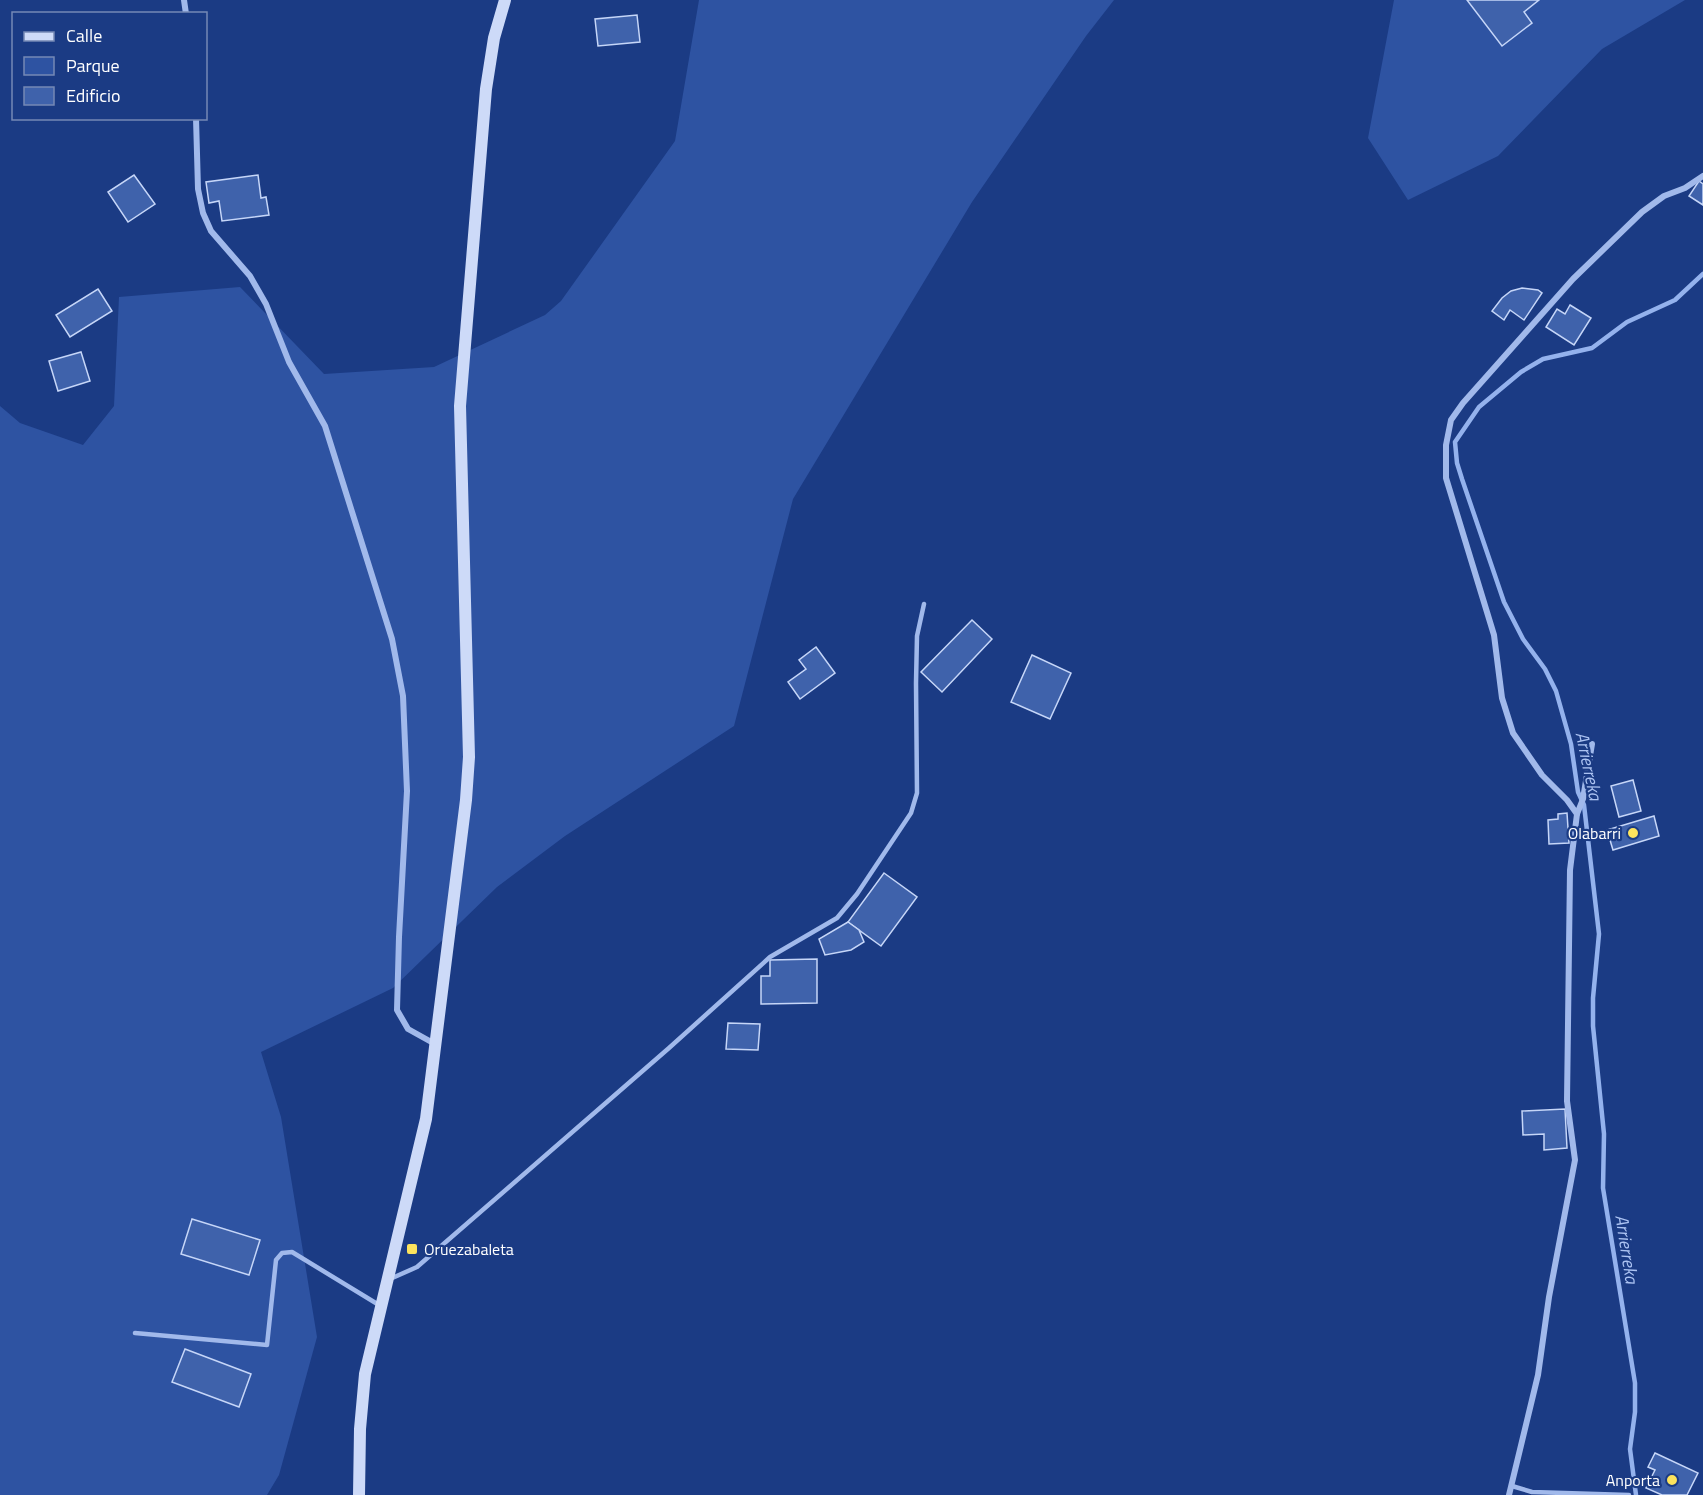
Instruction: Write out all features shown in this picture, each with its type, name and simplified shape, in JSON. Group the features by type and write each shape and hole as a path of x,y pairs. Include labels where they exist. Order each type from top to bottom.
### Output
{"street":[{"path":"359,1495 360,1429 366,1374 426,1119 466,800 469,757 460,406 486,89 494,38 505,0"},
{"path":"196,120 198,189 203,213 211,231 250,276 266,304 289,362 324,426 392,639 404,696 407,791 396,1010 408,1029 436,1044"},
{"path":"1577,814 1567,800 1542,775 1513,733 1502,698 1494,635 1446,478 1446,445 1451,420 1463,403 1573,279 1642,212 1664,196 1685,188 1703,176"},
{"path":"1509,1495 1539,1375 1549,1297 1575,1161 1568,1093 1570,870 1577,814 1583,799 1592,744"}],"lane":[{"path":"388,1280 417,1267 770,957 837,918 857,894 911,813 918,793 916,683 918,636 924,604"},
{"path":"135,1333 267,1345 276,1260 282,1253 292,1252 381,1307"},
{"path":"1512,1486 1532,1492 1629,1495"}],"green space":[{"path":"699,0 1114,0 1086,36 972,202 793,499 734,726 565,836 497,887 393,988 261,1052 281,1117 317,1337 279,1475 267,1495 0,1495 0,406 20,423 83,445 114,406 119,297 240,287 324,374 434,367 545,315 561,301 675,141"},
{"path":"1394,0 1685,0 1602,49 1498,156 1408,200 1368,138"}],"building":[{"path":"1467,0 1539,0 1524,12 1532,23 1502,46"},
{"path":"637,15 640,42 598,46 595,19"},
{"path":"134,175 155,204 128,222 108,192"},
{"path":"258,175 261,198 266,197 269,215 222,221 219,201 209,203 206,182"},
{"path":"1699,181 1703,184 1703,205 1689,196"},
{"path":"1522,288 1538,290 1542,293 1524,320 1510,310 1504,320 1492,311 1511,291"},
{"path":"98,289 112,311 70,337 56,315"},
{"path":"1570,305 1591,318 1574,345 1546,327 1557,309 1565,314"},
{"path":"81,352 90,381 58,391 49,361"},
{"path":"972,620 992,639 942,692 921,672"},
{"path":"816,647 835,673 800,699 788,682 806,669 799,660"},
{"path":"1032,655 1071,673 1050,719 1011,702"},
{"name":"Olabarri","path":"1633,780 1641,811 1619,817 1611,786"},
{"path":"1567,813 1569,843 1549,844 1548,820 1558,819 1558,814"},
{"name":"Olabarri","path":"1654,816 1659,836 1613,850 1607,830"},
{"path":"884,873 917,897 881,946 848,922"},
{"path":"848,922 859,930 864,942 851,950 825,955 819,939"},
{"path":"817,959 817,1003 761,1004 761,976 770,976 770,960"},
{"path":"728,1023 760,1024 758,1050 726,1049"},
{"path":"1565,1109 1567,1148 1544,1150 1544,1134 1523,1135 1522,1111"},
{"path":"192,1219 260,1240 249,1275 181,1254"},
{"path":"185,1349 251,1374 239,1407 172,1382"},
{"name":"Anporta","path":"1655,1453 1698,1473 1687,1495 1662,1495 1646,1488 1655,1470 1648,1467"}],"waterway":[{"name":"Arrierreka","path":"1636,1495 1630,1449 1635,1412 1635,1383 1603,1188 1604,1134 1593,1026 1593,998 1599,934 1584,805 1578,792 1571,744 1556,691 1545,669 1523,639 1504,602 1457,463 1455,442 1479,407 1521,372 1543,359 1592,348 1627,322 1675,300 1703,274"}],"place":[{"name":"Olabarri","path":"1633,833"},
{"name":"Oruezabaleta","path":"412,1249"},
{"name":"Anporta","path":"1672,1480"}]}
